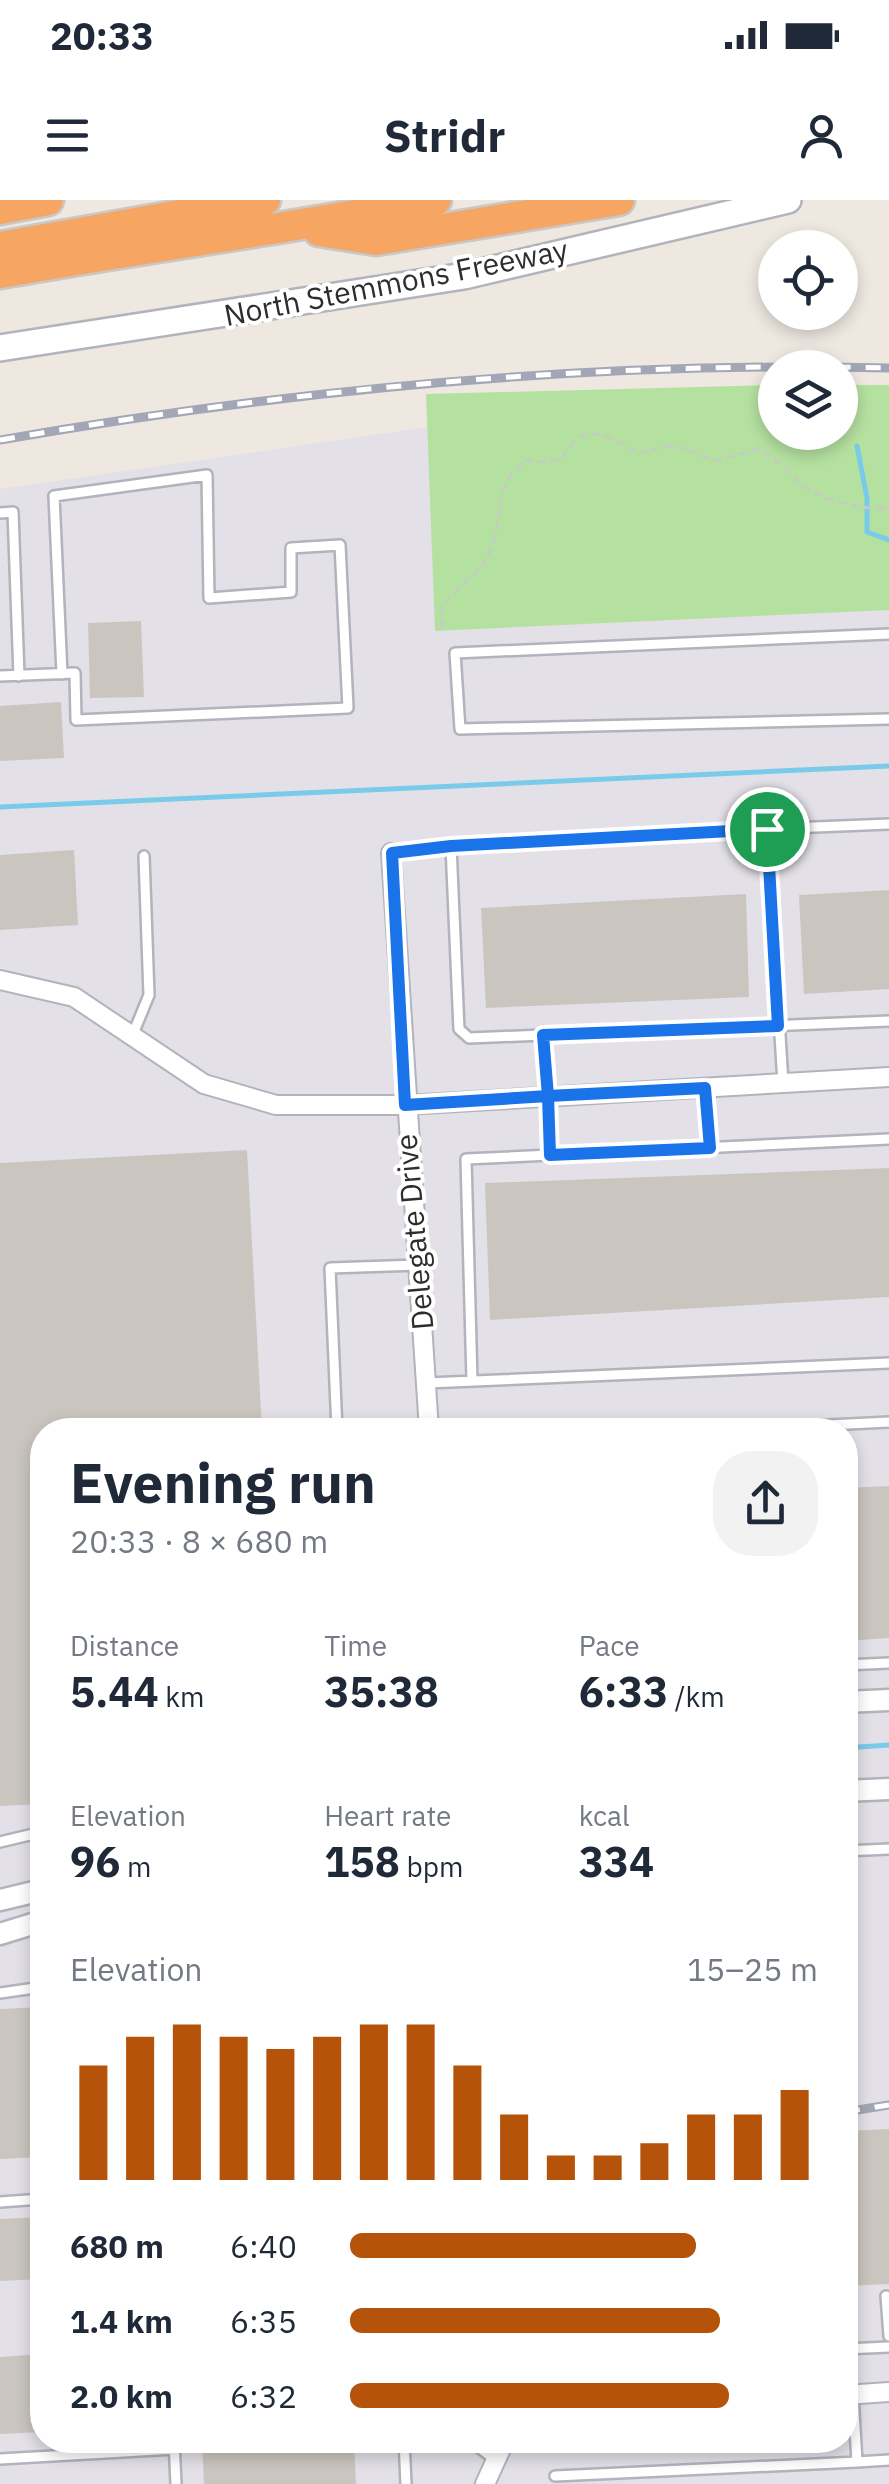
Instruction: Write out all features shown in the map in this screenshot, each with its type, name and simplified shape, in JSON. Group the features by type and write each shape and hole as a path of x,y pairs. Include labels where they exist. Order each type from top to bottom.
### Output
{"highway":[{"path":"0,209 48,200"},
{"path":"0,247 265,200"},
{"path":"0,273 156,245 296,228 436,200"},
{"path":"296,228 376,240 619,200"}],"main road":[{"name":"North Stemmons Freeway","path":"0,348 464,276 788,200"}],"street":[{"name":"Delegate Drive","path":"392,853 405,1105 428,1418"},
{"path":"0,980 74,996 192,1077 253,1101 298,1107 405,1105 889,1077"},
{"path":"858,1701 889,1700"},
{"path":"858,1790 889,1789"},
{"path":"0,1900 30,1893"},
{"path":"0,1934 30,1925"},
{"path":"858,2394 889,2392"},
{"path":"486,2484 498,2453"}],"lane":[{"path":"0,676 20,676 62,674 75,673 76,720 348,708 340,545 291,548 292,592 210,598 207,475 54,496 62,674"},
{"path":"0,513 13,512 20,676"},
{"path":"889,634 456,653 460,729 889,720"},
{"path":"392,853 451,846 889,824"},
{"path":"767,829 784,1083"},
{"path":"451,846 459,1029 469,1038 889,1021"},
{"path":"132,1034 149,995 144,856"},
{"path":"543,1035 550,1155"},
{"path":"705,1088 710,1148"},
{"path":"472,1381 466,1159 889,1140"},
{"path":"336,1418 330,1268 418,1264"},
{"path":"426,1383 889,1363"},
{"path":"858,1424 889,1422"},
{"path":"858,1664 889,1663"},
{"path":"0,1842 30,1835"},
{"path":"858,1850 889,1849"},
{"path":"0,1994 30,1989"},
{"path":"0,2202 30,2201"},
{"path":"886,2296 889,2336"},
{"path":"858,2348 889,2347"},
{"path":"0,2459 75,2453"},
{"path":"175,2453 176,2484"},
{"path":"405,2453 406,2484"},
{"path":"486,2453 494,2459"},
{"path":"856,2453 857,2462"},
{"path":"555,2476 889,2460"}],"path":[{"path":"442,628 442,607 480,569 492,546 503,485 512,472 525,460 550,462 563,457 572,440 585,434 599,433 640,453 667,444 684,445 714,461 759,449 781,460 804,486 852,504 889,509"}],"shaded area":[{"path":"628,398 758,428 758,450 858,450 858,422 889,404 889,2484 0,2484 0,489"}],"green space":[{"path":"758,385 758,450 858,450 858,385 889,385 889,610 435,631 426,394"}],"building":[{"path":"141,621 144,697 90,698 88,623"},
{"path":"61,702 64,758 0,761 0,706"},
{"path":"74,850 78,925 0,930 0,855"},
{"path":"889,890 889,989 804,994 799,895"},
{"path":"746,894 749,997 486,1008 481,908"},
{"path":"247,1150 261,1418 30,1418 30,1805 0,1806 0,1163"},
{"path":"889,1168 889,1297 490,1320 485,1183"},
{"path":"889,1486 889,1638 858,1640 858,1487"},
{"path":"30,2008 30,2158 0,2159 0,2009"},
{"path":"889,2129 889,2284 858,2285 858,2130"},
{"path":"30,2218 30,2280 0,2281 0,2219"},
{"path":"30,2355 30,2433 0,2434 0,2357"},
{"path":"203,2453 355,2453 356,2484 204,2484"}],"waterway":[{"path":"858,450 867,498 867,532 889,540"},
{"path":"0,807 889,766"},
{"path":"858,1747 889,1745"}],"railway":[{"path":"0,440 221,406 443,382 665,369 889,368"},
{"path":"858,2110 889,2105"}],"route":[{"path":"767,829 451,846 392,853 405,1105 548,1096 550,1155 710,1148 705,1088 548,1096 543,1035 778,1026 767,829"}]}
